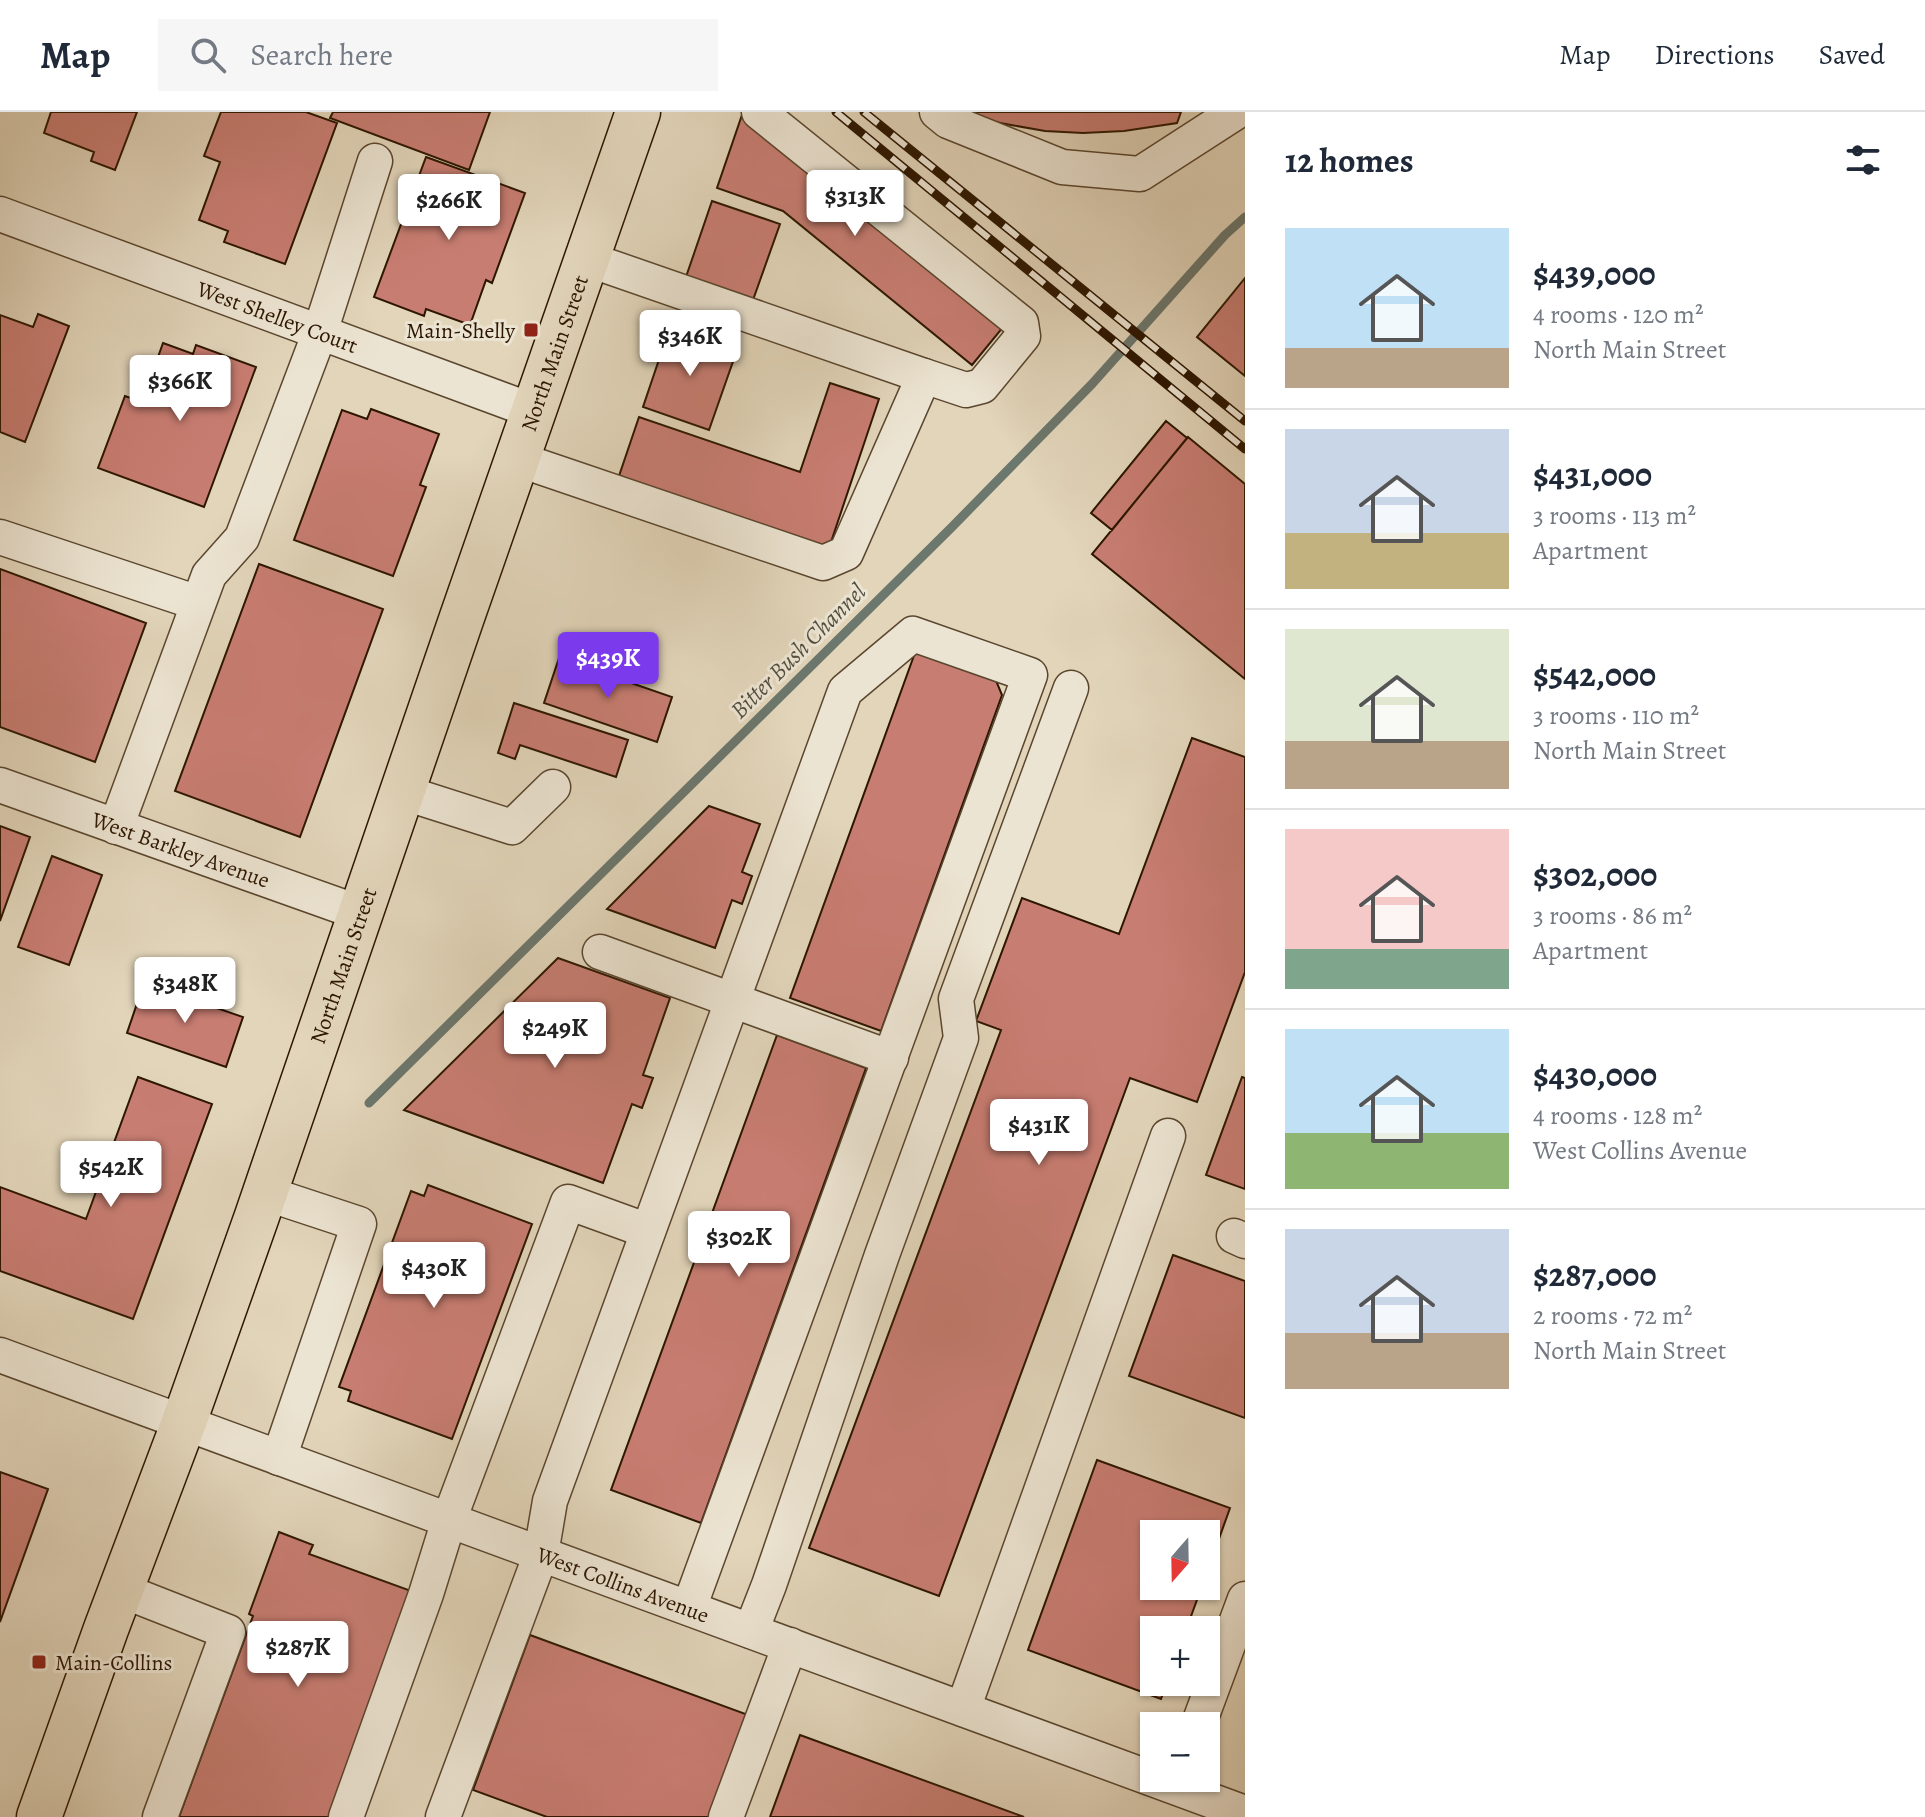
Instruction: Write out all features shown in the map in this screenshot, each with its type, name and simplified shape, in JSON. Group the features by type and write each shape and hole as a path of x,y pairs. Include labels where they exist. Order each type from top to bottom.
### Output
{"main road":[{"name":"North Main Street","path":"39,1817 265,1193 638,112"}],"street":[{"path":"587,259 966,390 982,386 1023,336 1021,323 759,112"},
{"path":"937,112 948,121 1062,167 1140,174 1236,112"},
{"path":"116,827 209,575 242,538 320,332 375,161"},
{"name":"West Shelley Court","path":"10,217 533,411"},
{"path":"517,459 823,563 846,553 924,376"},
{"path":"0,537 198,603"},
{"path":"449,1815 541,1554 550,1501 845,691 913,634 1030,675 689,1608"},
{"path":"751,1631 961,1038 956,999 1071,688"},
{"name":"West Barkley Avenue","path":"0,785 360,913"},
{"path":"402,792 512,827 553,787"},
{"path":"600,952 891,1058"},
{"path":"963,1709 1168,1136"},
{"path":"265,1193 359,1224 279,1458"},
{"path":"346,1817 426,1594 449,1520 568,1202 648,1231"},
{"name":"West Collins Avenue","path":"0,1355 963,1709 1140,1770"},
{"path":"121,1590 228,1632 160,1817"},
{"path":"1203,1712 1245,1599"},
{"path":"726,1817 790,1645"},
{"name":"West Collins Avenue","path":"1192,1792 1223,1811"}],"building":[{"path":"51,112 137,112 115,170 91,161 94,152 44,133"},
{"path":"221,112 306,112 337,123 285,264 224,242 228,231 199,220 220,162 204,156"},
{"path":"333,112 490,112 469,170 330,118"},
{"path":"743,112 1004,326 972,365 783,211 717,188"},
{"path":"962,112 1181,112 1177,123 1083,133 1045,131 979,119"},
{"path":"426,157 525,193 492,283 486,280 470,325 426,309 424,316 374,297"},
{"path":"712,201 780,224 753,300 686,277"},
{"path":"1245,278 1245,376 1197,337"},
{"path":"38,314 69,326 25,442 0,432 0,315 33,327"},
{"path":"670,327 737,350 709,430 643,407"},
{"path":"163,343 193,354 196,345 256,367 204,507 98,468 125,396 142,402"},
{"path":"830,383 879,399 828,551 618,479 639,417 800,472"},
{"path":"371,409 439,434 420,485 426,487 393,576 294,540 342,410 367,419"},
{"path":"1166,421 1187,438 1112,530 1091,513"},
{"path":"1188,437 1245,484 1245,679 1092,554"},
{"path":"259,564 383,609 300,837 175,791"},
{"path":"0,569 146,623 95,762 0,727"},
{"path":"916,650 995,678 1002,695 881,1031 790,998"},
{"path":"559,658 672,697 657,742 544,703"},
{"path":"514,703 628,740 616,777 520,745 515,759 498,753"},
{"path":"1192,738 1245,757 1245,972 1197,1102 1130,1078 939,1596 809,1548 1001,1030 976,1021 1022,898 1119,934"},
{"path":"709,806 760,824 742,872 752,876 742,904 732,900 715,948 607,909"},
{"path":"0,826 30,837 0,921"},
{"path":"52,856 102,875 69,965 18,947"},
{"path":"558,958 670,998 643,1075 653,1078 642,1108 632,1104 603,1183 404,1110"},
{"path":"144,983 243,1017 226,1067 127,1033"},
{"path":"777,1035 866,1068 701,1523 611,1490"},
{"path":"138,1077 212,1104 133,1319 0,1271 0,1187 86,1219"},
{"path":"1242,1077 1245,1078 1245,1189 1206,1175"},
{"path":"428,1185 532,1224 452,1439 348,1401 351,1391 339,1387 411,1191 424,1196"},
{"path":"1173,1255 1245,1281 1245,1418 1129,1376"},
{"path":"1097,1460 1230,1508 1220,1536 1220,1520 1140,1520 1140,1600 1197,1600 1191,1616 1140,1616 1140,1691 1028,1650"},
{"path":"0,1472 48,1489 0,1622"},
{"path":"279,1532 313,1545 309,1554 414,1592 331,1817 179,1817 253,1616 249,1614"},
{"path":"530,1635 751,1716 715,1817 547,1817 473,1790"},
{"path":"800,1735 1024,1817 770,1817"}],"waterway":[{"name":"Bitter Bush Channel","path":"369,1103 951,528 1092,384 1225,235 1245,217"}],"railway":[{"path":"836,112 1245,449"},
{"path":"864,112 1245,421"}],"place":[{"name":"Main-Shelly","path":"531,330"},
{"name":"Main-Collins","path":"39,1662"}]}
